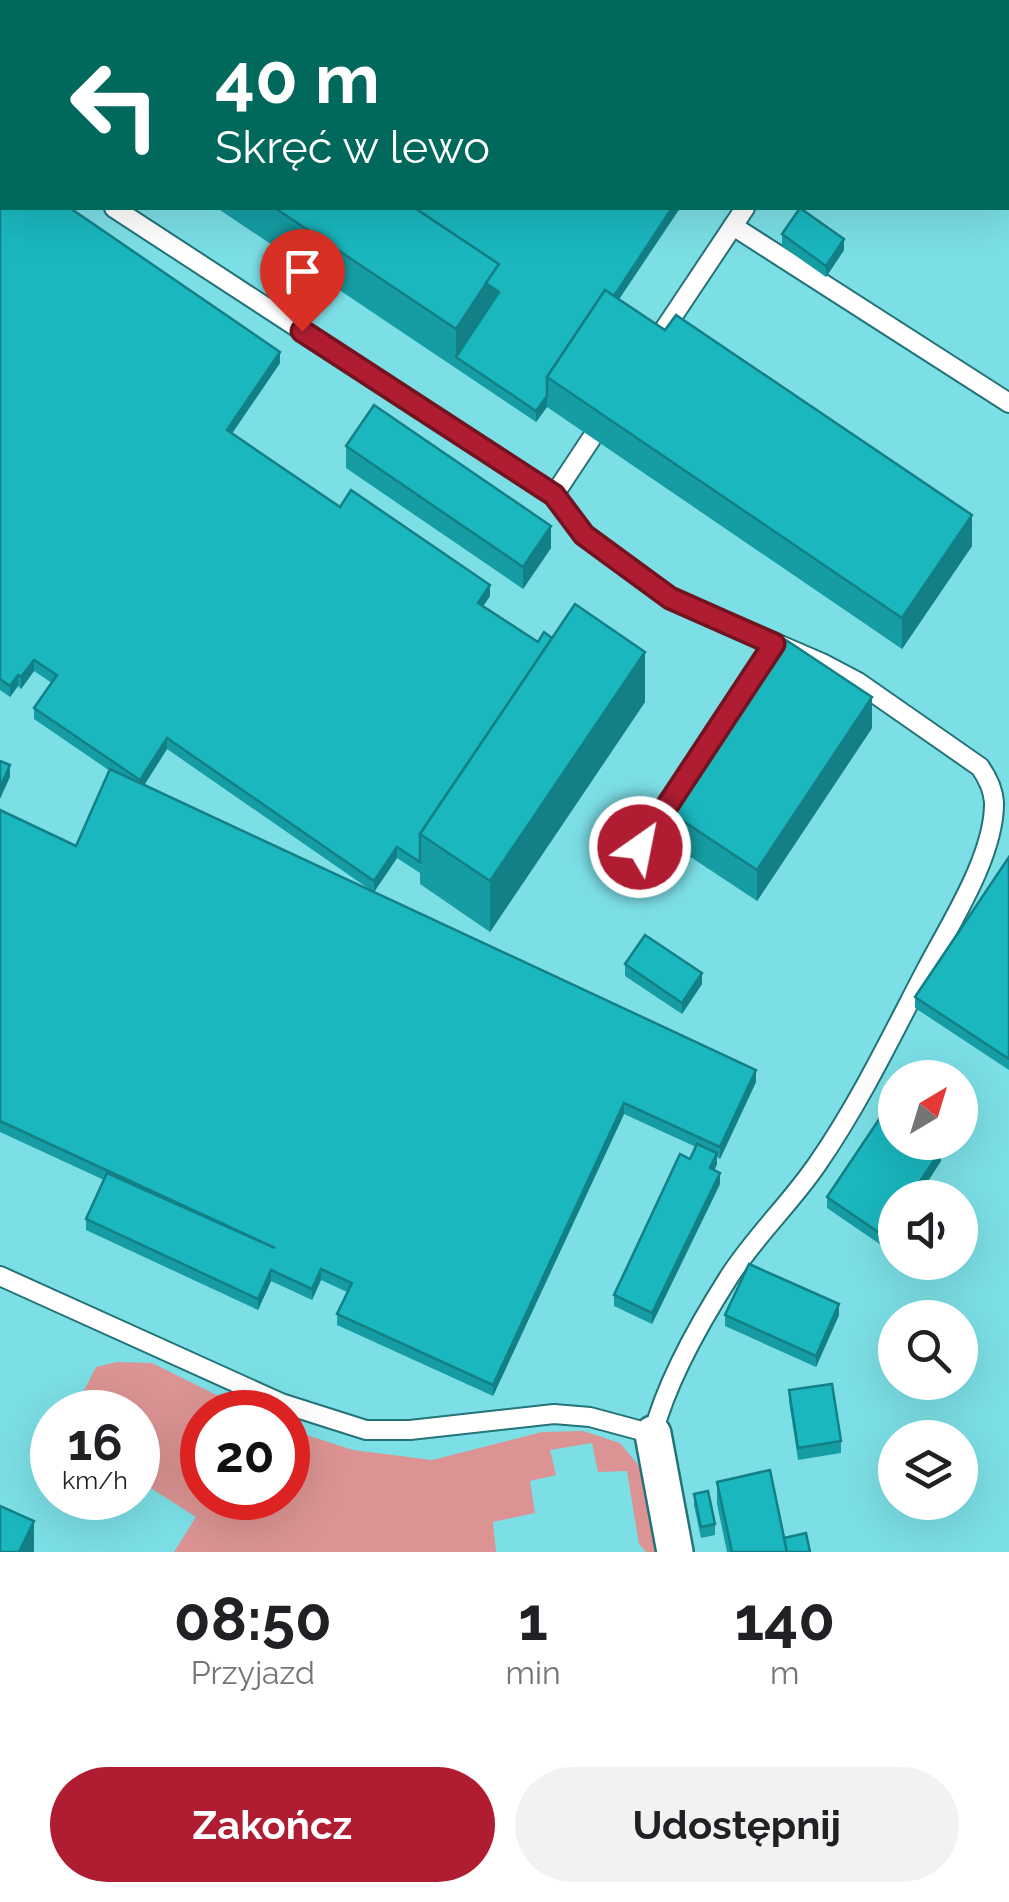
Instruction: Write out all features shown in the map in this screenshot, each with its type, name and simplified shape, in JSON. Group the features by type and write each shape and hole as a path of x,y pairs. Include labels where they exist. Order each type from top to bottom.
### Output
{"street":[{"path":"653,1434 675,1552"}],"lane":[{"path":"0,1276 281,1403 366,1430 410,1430 554,1414 590,1417 653,1434 666,1394 732,1273 818,1164 852,1110 967,890 990,831 994,801 989,780 980,767 858,682 670,598 584,535 554,495 117,210"},
{"path":"638,368 744,210"},
{"path":"733,226 1009,403"},
{"path":"554,495 617,400"},
{"path":"640,847 774,644"}],"shaded area":[{"path":"117,1362 152,1363 207,1390 180,1390 180,1507 160,1494 160,1390 84,1390 96,1367"},
{"path":"583,1431 620,1443 644,1472 661,1552 646,1552 639,1544 627,1471 598,1472 592,1443 550,1450 556,1475 530,1481 535,1513 493,1522 496,1552 174,1552 194,1520 310,1520 310,1436 353,1450 432,1460 542,1432"}],"building":[{"path":"0,210 73,210 280,352 227,430 340,507 351,490 490,585 478,603 538,642 544,632 552,638 420,834 420,862 397,847 374,881 167,738 140,780 34,708 57,675 34,660 10,686 0,679"},
{"path":"278,210 418,210 499,264 456,329"},
{"path":"418,210 671,210 614,296 605,290 547,377 547,396 536,411 456,357 499,292 486,283 499,264"},
{"path":"799,210 803,210 844,239 826,266 782,234"},
{"path":"605,290 665,330 676,315 972,515 902,618 547,377"},
{"path":"374,405 551,526 523,567 346,446"},
{"path":"575,604 645,652 490,881 420,834"},
{"path":"786,640 872,697 757,870 671,813"},
{"path":"0,761 10,765 0,788"},
{"path":"110,769 756,1070 720,1147 624,1103 493,1385 337,1314 352,1283 321,1269 312,1289 271,1270 258,1299 86,1219 107,1173 275,1248 0,1121 0,810 76,846"},
{"path":"1009,857 1009,1059 915,997"},
{"path":"645,935 702,973 682,1003 625,964"},
{"path":"878,1121 878,1160 934,1160 921,1180 878,1180 878,1232 827,1197"},
{"path":"697,1144 717,1153 710,1168 720,1173 652,1313 614,1295 680,1154 690,1159"},
{"path":"749,1264 839,1304 816,1356 725,1315"},
{"path":"832,1384 841,1441 798,1448 789,1390"},
{"path":"770,1470 787,1552 732,1552 717,1482"},
{"path":"708,1491 715,1524 701,1527 694,1494"},
{"path":"0,1506 34,1521 19,1552 0,1552"},
{"path":"806,1533 810,1552 787,1552 784,1538"}],"route":[{"path":"302,331 554,495 584,535 670,598 774,644 640,847"}]}
